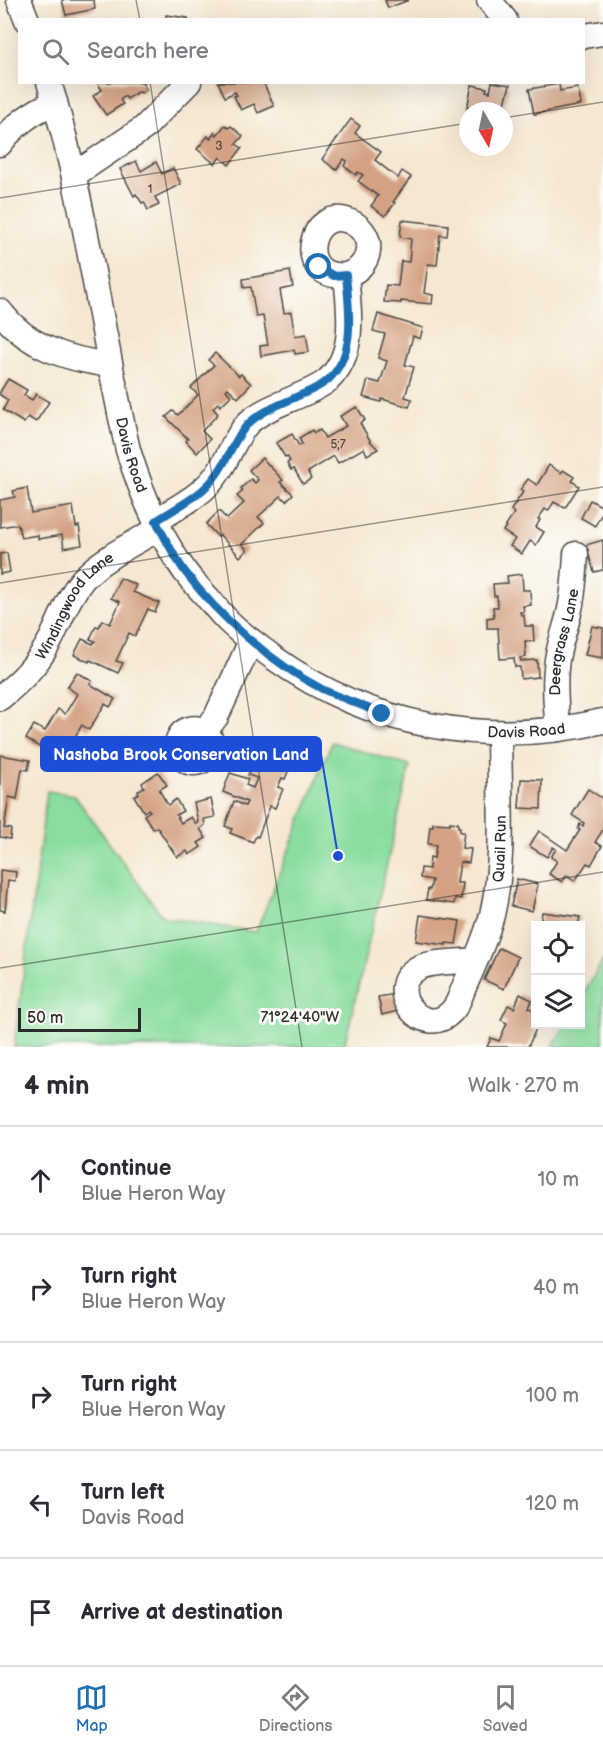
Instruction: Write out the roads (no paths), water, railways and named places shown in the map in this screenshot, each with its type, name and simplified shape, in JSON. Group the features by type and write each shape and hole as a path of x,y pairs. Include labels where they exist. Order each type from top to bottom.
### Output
{"street":[{"path":"19,0 26,18"},
{"path":"489,0 503,18"},
{"path":"585,36 603,33"},
{"path":"74,175 144,128 187,84"},
{"path":"0,144 52,92"},
{"name":"Davis Road","path":"52,92 74,175 110,365 135,473 158,524 186,572 228,621 251,641 302,676 322,688 382,714 442,728 499,733 558,729 603,721"},
{"name":"Windingwood Lane","path":"0,698 24,678 41,658 67,603 84,579 209,484 223,465 235,440 250,422 262,413 319,386 335,372 345,356 347,347 349,315 346,275"},
{"path":"0,311 30,340 45,348 78,360 110,365"},
{"name":"Deergrass Lane","path":"558,729 555,693 556,667 560,641 570,611 576,554"},
{"path":"205,731 216,717 251,641"},
{"name":"Quail Run","path":"476,960 484,942 492,912 500,853 499,733"}],"place":[{"name":"Nashoba Brook Conservation Land","path":"338,856"}]}
